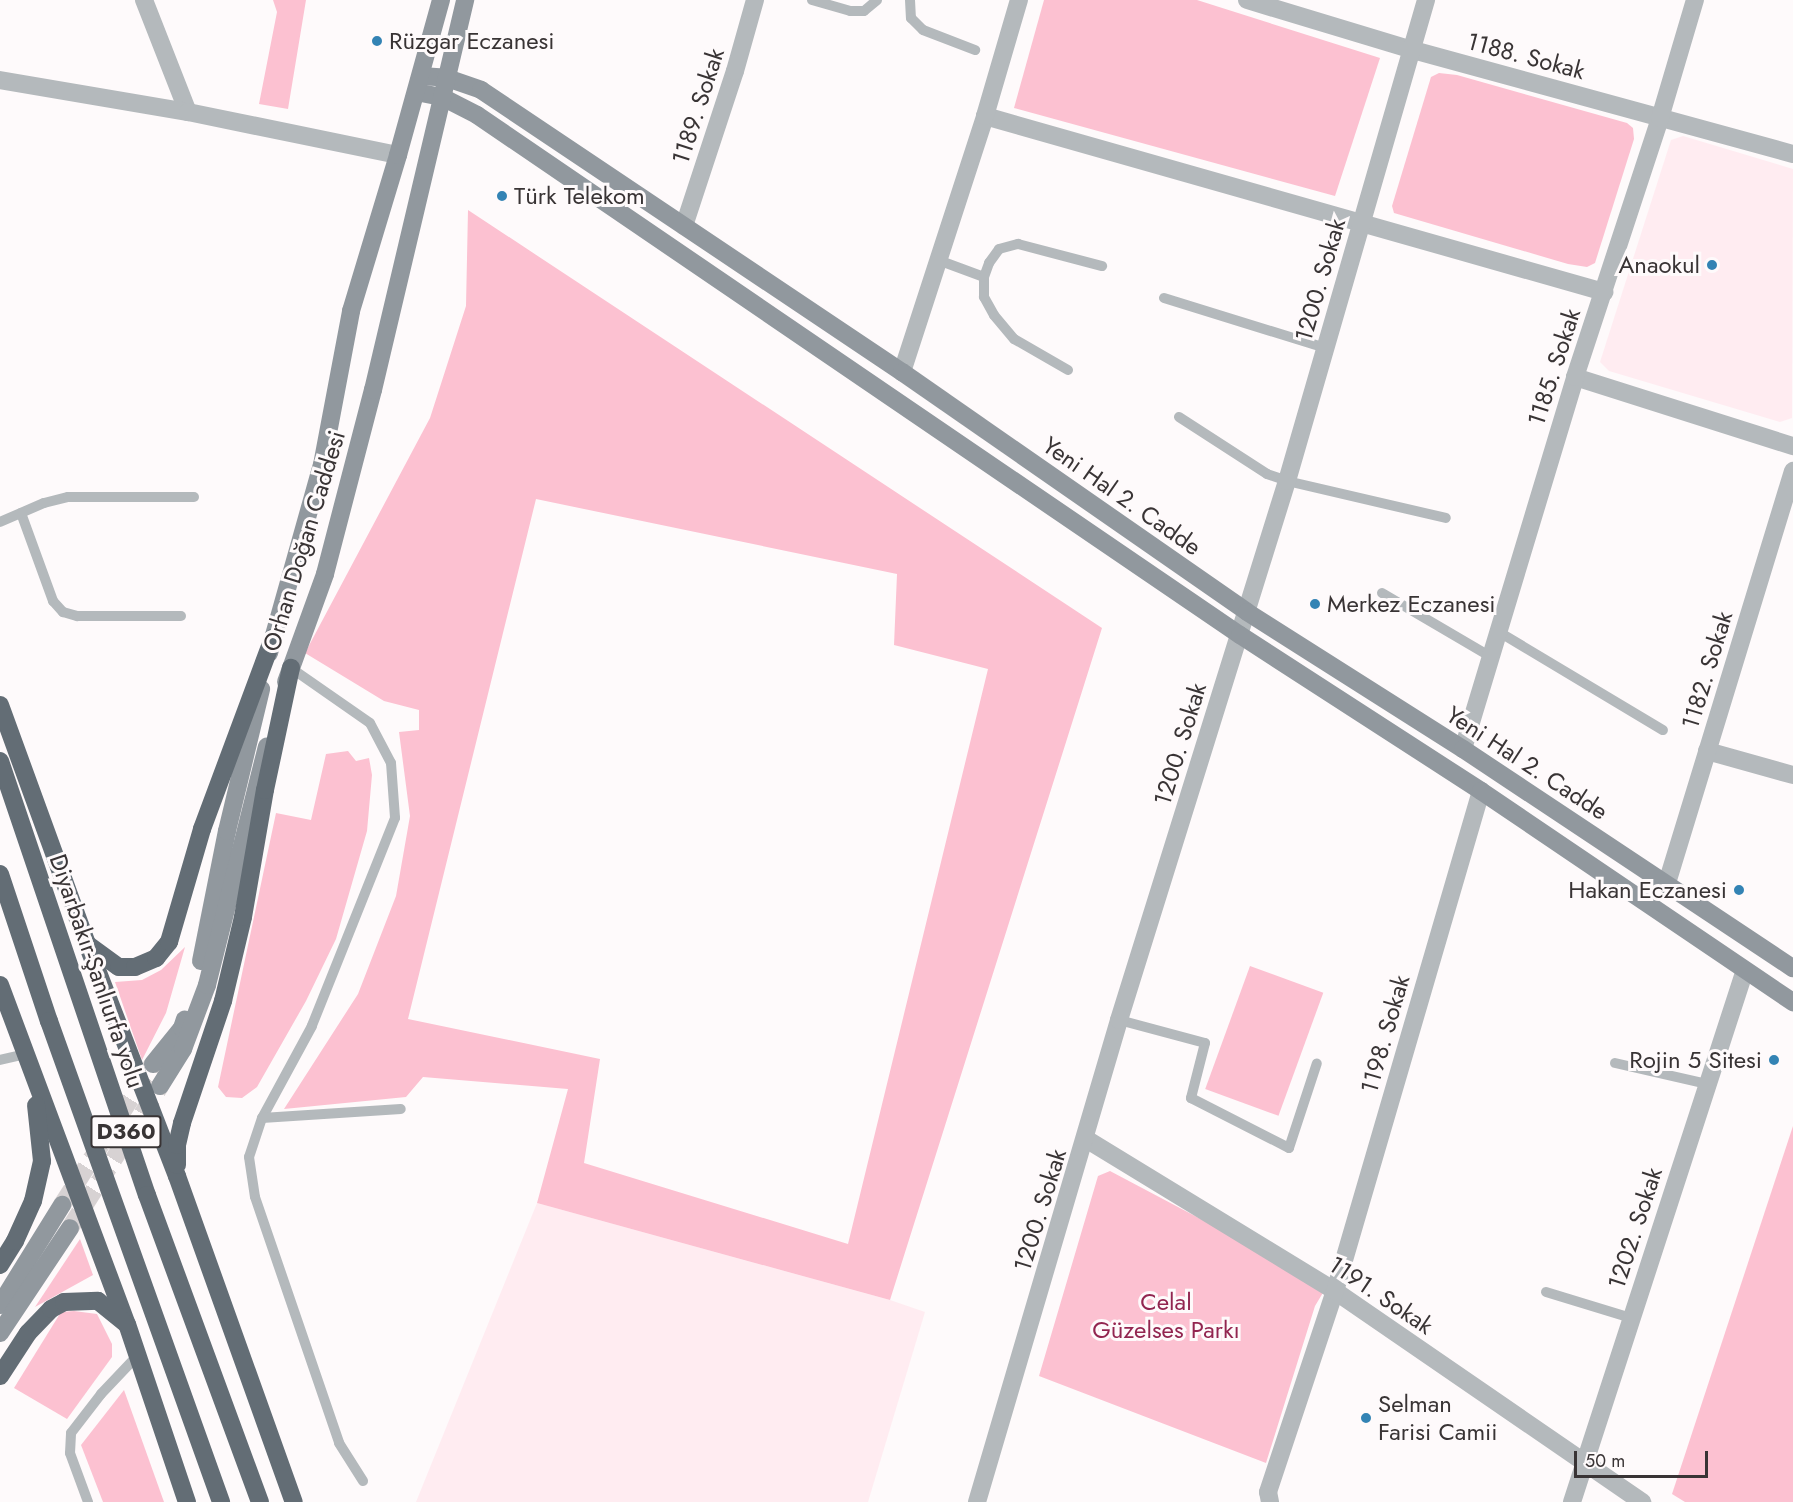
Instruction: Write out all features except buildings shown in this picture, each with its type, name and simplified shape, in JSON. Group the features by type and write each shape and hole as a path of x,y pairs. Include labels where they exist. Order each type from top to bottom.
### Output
{"highway":[{"path":"87,944 119,967 135,967 156,958 169,942 202,830 273,638"},
{"path":"177,1176 177,1144 182,1123 223,1001 243,916 265,790 291,669"},
{"path":"0,705 87,944 177,1176 294,1502"},
{"name":"Diyarbakır-Şanlıurfa yolu","path":"0,760 147,1196 260,1502"},
{"name":"D360","path":"0,874 53,1032 221,1502"},
{"path":"0,985 127,1324 187,1502"},
{"path":"0,1265 15,1241 33,1201 42,1161 40,1123 26,1054"},
{"path":"0,1376 28,1333 51,1309 64,1302 98,1301 127,1324"}],"street":[{"path":"144,0 188,112"},
{"name":"Orhan Doğan Caddesi","path":"153,1064 182,1028 199,968 227,831 273,638 322,465 351,311 419,84 441,0"},
{"name":"Orhan Doğan Caddesi","path":"160,1086 183,1049 207,985 249,810 291,669 325,574 399,292 465,0"},
{"name":"1189. Sokak","path":"684,226 735,71 755,0"},
{"path":"902,372 985,116 1019,0"},
{"name":"1188. Sokak","path":"1247,0 1413,50 1793,154"},
{"name":"1200. Sokak","path":"977,1502 1086,1139 1119,1020 1287,481 1426,0"},
{"name":"1185. Sokak","path":"1463,749 1575,378 1660,118 1695,0"},
{"name":"Yeni Hal 2. Cadde","path":"419,84 447,78 481,90 902,372 1247,612 1463,749 1793,968"},
{"path":"0,80 188,112 398,155"},
{"path":"419,84 496,128 1240,635 1481,791 1793,1002"},
{"path":"985,116 1361,221 1604,292"},
{"path":"1575,378 1793,446"},
{"name":"1182. Sokak","path":"1667,883 1793,471"},
{"path":"1707,751 1793,775"},
{"name":"1198. Sokak","path":"1270,1502 1268,1492 1335,1291 1481,791"},
{"name":"1202. Sokak","path":"1572,1502 1745,969"},
{"name":"1191. Sokak","path":"1086,1139 1335,1291 1642,1502"},
{"path":"0,1305 62,1205"},
{"path":"0,1333 70,1228"}],"lane":[{"path":"812,0 850,11 864,11 877,0"},
{"path":"910,0 911,18 923,30 975,50"},
{"path":"1068,370 1014,339 994,315 984,297 984,277 989,263 999,249 1018,244 1102,266"},
{"path":"938,260 984,277"},
{"path":"1164,298 1326,348"},
{"path":"1179,417 1267,474 1287,481 1446,518"},
{"path":"0,522 44,503 68,497 194,497"},
{"path":"21,513 53,602 63,612 77,616 181,616"},
{"path":"1382,593 1491,657"},
{"path":"1498,632 1663,730"},
{"path":"291,669 370,723 391,763 396,819 312,1026 262,1118 249,1157 255,1197 339,1443 363,1481"},
{"path":"1119,1020 1204,1042 1191,1098 1289,1148 1317,1063"},
{"path":"0,1060 26,1054"},
{"path":"1615,1063 1707,1084"},
{"path":"262,1118 401,1109"},
{"path":"1546,1292 1631,1318"},
{"path":"88,1502 70,1453 70,1433 101,1394 137,1356"}],"shaded area":[{"name":"Anaokul","path":"1683,136 1793,169 1792,418 1780,422 1609,371 1600,362 1671,140"},
{"path":"537,1203 890,1300 925,1312 868,1502 416,1502"}],"green space":[{"path":"273,0 306,0 288,109 259,104 277,12"},
{"path":"1044,0 1197,0 1380,58 1335,196 1014,108"},
{"path":"1439,73 1457,75 1627,123 1633,128 1634,139 1595,263 1587,267 1568,264 1394,213 1392,206 1431,77"},
{"path":"468,210 1102,628 890,1300 537,1203 568,1089 423,1077 406,1097 284,1109 358,994 396,896 410,816 399,732 419,730 419,710 384,701 305,653 430,418 466,306","holes":["536,499 897,574 894,645 988,669 848,1244 584,1163 600,1059 408,1019"]},
{"path":"348,751 356,761 369,758 372,775 367,831 336,939 306,1001 257,1087 242,1098 226,1097 218,1087 276,813 311,820 326,754"},
{"path":"185,947 166,1013 142,1060 115,982 142,980 161,970"},
{"path":"1250,966 1323,993 1278,1116 1205,1089"},
{"path":"1793,1126 1793,1502 1685,1502 1672,1494"},
{"name":"Celal Güzelses Parkı","path":"1110,1171 1327,1286 1315,1306 1266,1463 1039,1376 1098,1176"},
{"path":"80,1239 93,1275 35,1307"},
{"path":"61,1312 97,1314 112,1344 112,1357 67,1419 14,1388"},
{"path":"124,1390 164,1502 103,1502 81,1445"}],"tunnel":[{"path":"62,1205 153,1064"},
{"path":"70,1228 160,1086"}],"place":[{"name":"Rüzgar Eczanesi","path":"377,41"},
{"name":"Türk Telekom","path":"502,196"},
{"name":"Anaokul","path":"1712,265"},
{"name":"Merkez Eczanesi","path":"1315,604"},
{"name":"Hakan Eczanesi","path":"1739,890"},
{"name":"Rojin 5 Sitesi","path":"1774,1060"},
{"name":"Selman Farisi Camii","path":"1366,1418"}]}
